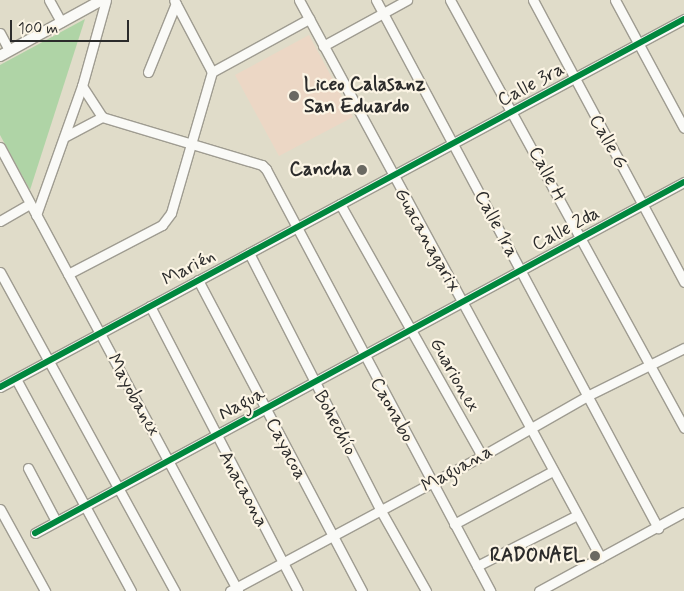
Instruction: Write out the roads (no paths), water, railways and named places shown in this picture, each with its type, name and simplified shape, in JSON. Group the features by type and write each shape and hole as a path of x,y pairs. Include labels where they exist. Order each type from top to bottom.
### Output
{"main road":[{"path":"5,53 102,0"}],"street":[{"path":"49,0 60,22"},
{"path":"36,214 66,136 106,0"},
{"name":"Guacanagarix","path":"299,0 392,176 601,558"},
{"name":"Calle 1ra","path":"376,0 658,528"},
{"path":"323,46 407,0"},
{"name":"Calle H","path":"450,0 513,112 684,428"},
{"name":"Calle G","path":"533,0 573,79 684,282"},
{"path":"615,0 684,128"},
{"path":"175,2 212,72"},
{"path":"148,72 175,2"},
{"path":"68,274 168,220 212,72 309,19"},
{"name":"Calle 3ra","path":"392,176 684,19"},
{"path":"0,33 5,53"},
{"path":"66,136 102,117 82,86"},
{"name":"Caonabo","path":"102,117 262,165 297,227 363,357 490,591"},
{"name":"Mayobanex","path":"0,147 235,590"},
{"name":"Marién","path":"1,384 16,380 392,176"},
{"name":"Calle 2da","path":"462,302 684,182"},
{"path":"0,221 30,204"},
{"name":"Guarionex","path":"340,204 482,456"},
{"name":"Bohechío","path":"248,253 381,511 426,591"},
{"path":"0,272 175,591"},
{"name":"Cayacoa","path":"198,280 332,538 362,591"},
{"name":"Nagua","path":"35,533 462,302"},
{"name":"Anacaona","path":"150,306 215,436 298,591"},
{"name":"Maguana","path":"235,590 482,456 587,396 684,348"},
{"path":"16,380 131,591"},
{"path":"28,468 56,521"},
{"path":"454,524 553,471"},
{"path":"0,509 45,591"},
{"path":"539,591 658,528 684,512"},
{"path":"477,566 576,514"}],"place":[{"name":"Liceo Calasanz San Eduardo","path":"294,96"},
{"name":"Cancha","path":"362,170"},
{"name":"RADONAEL","path":"595,556"}]}
